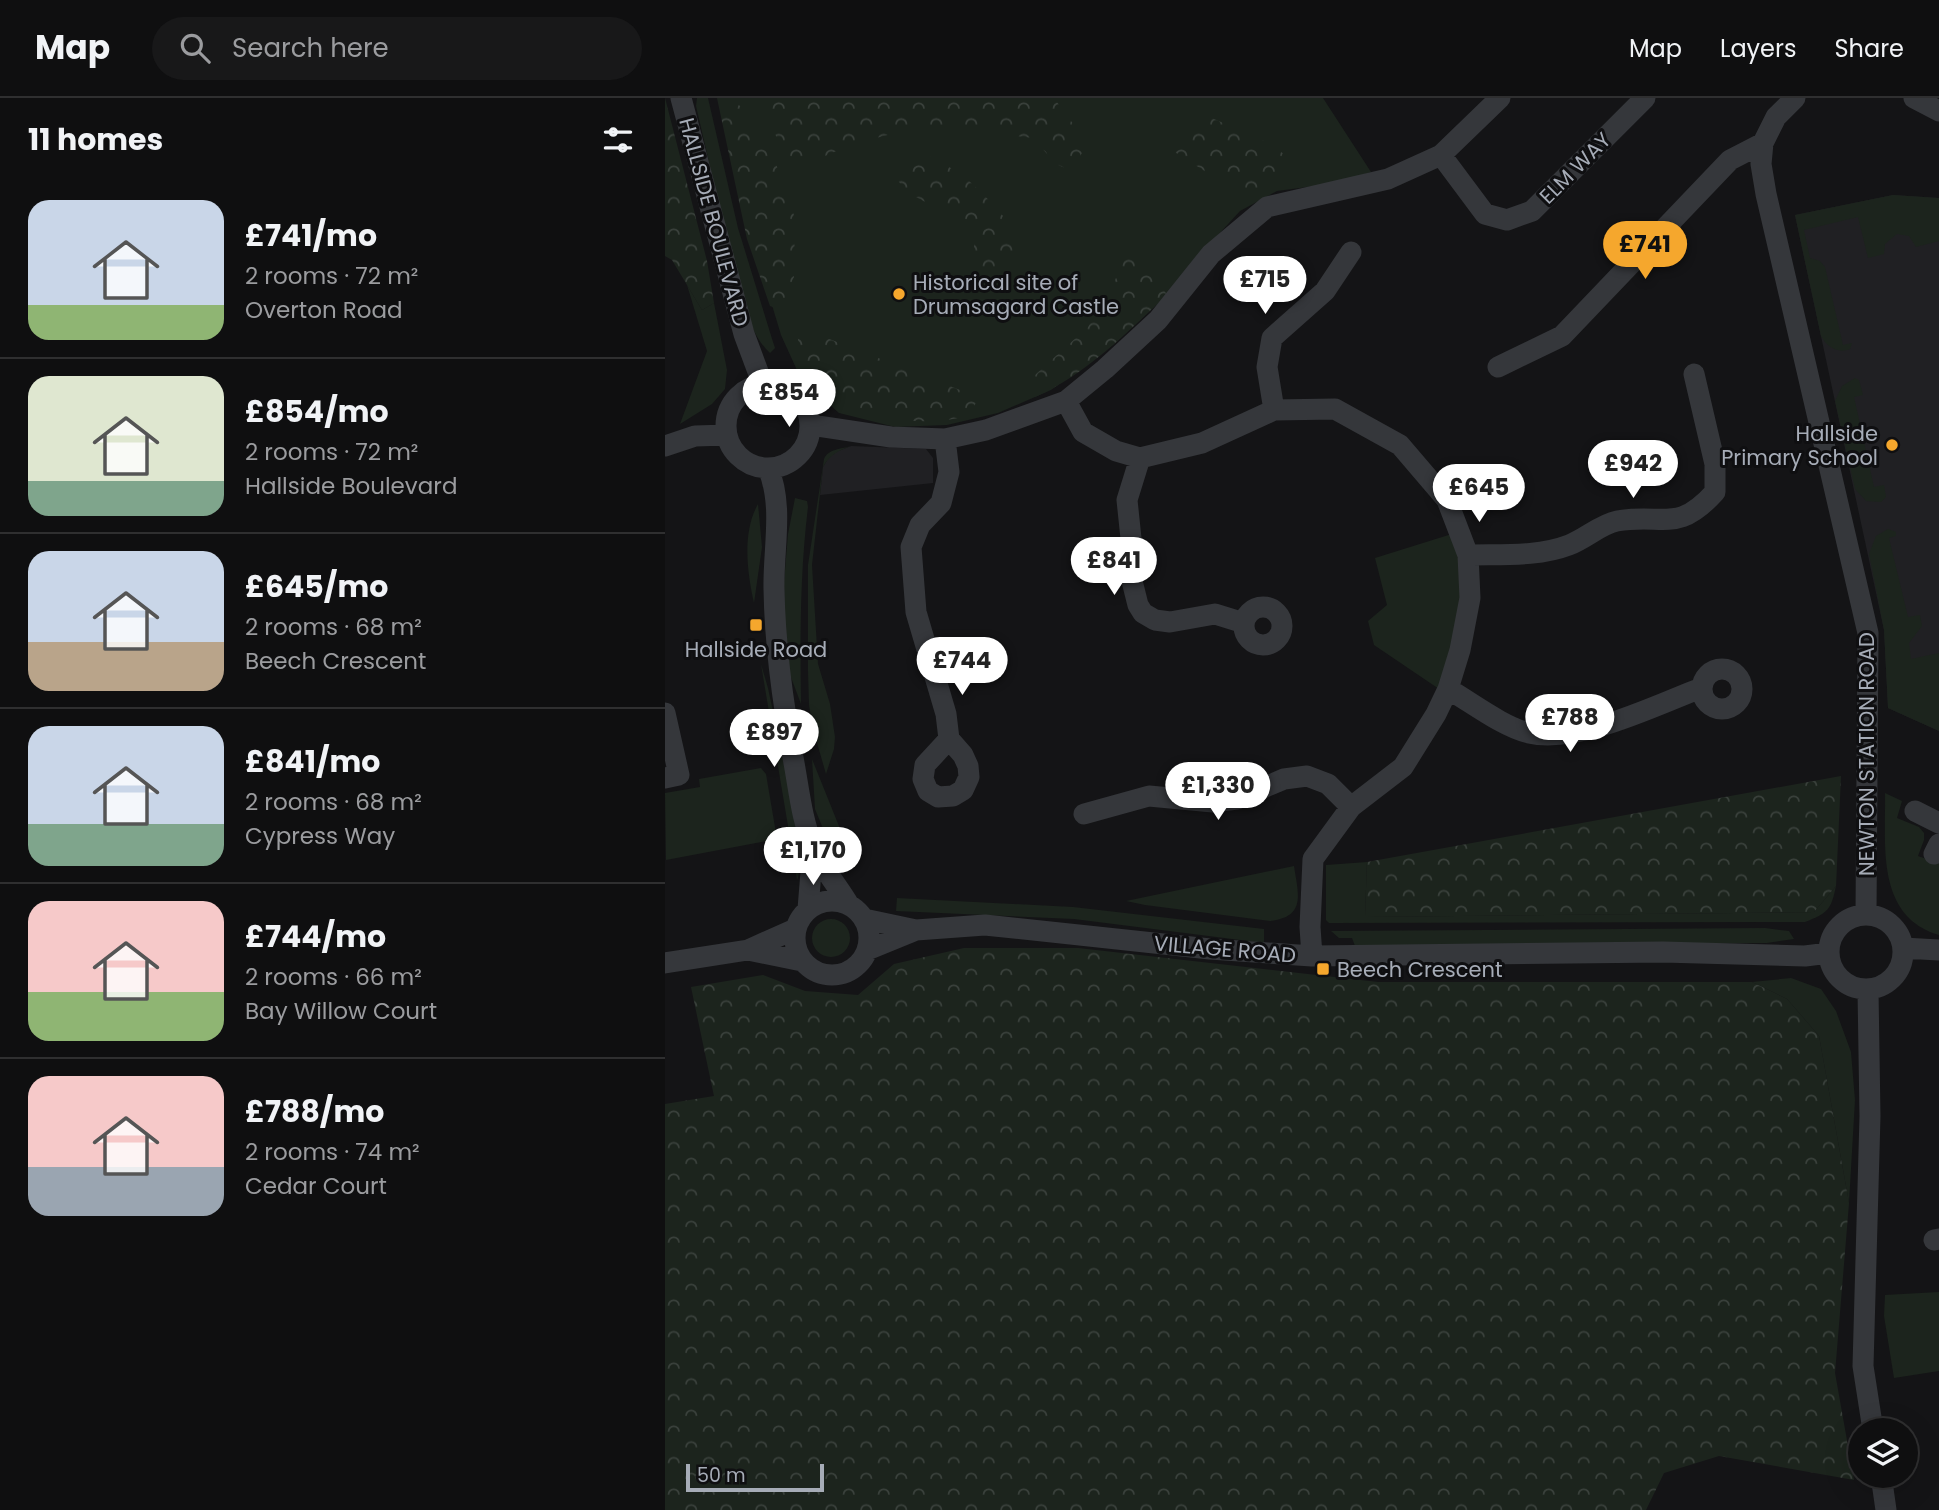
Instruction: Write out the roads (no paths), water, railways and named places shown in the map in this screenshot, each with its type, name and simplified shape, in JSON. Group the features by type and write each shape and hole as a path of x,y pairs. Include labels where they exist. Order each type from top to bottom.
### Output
{"street":[{"name":"HALLSIDE BOULEVARD","path":"681,98 744,334 763,385"},
{"name":"ELM WAY","path":"1441,155 1485,214 1507,220 1532,211 1645,98"},
{"path":"1498,367 1562,336 1730,160 1763,144 1776,117 1795,98"},
{"path":"1914,98 1939,111"},
{"path":"811,425 891,437 945,439 986,430 1066,401 1158,320 1211,254 1266,207 1388,180 1441,155 1498,99"},
{"name":"NEWTON STATION ROAD","path":"1763,144 1761,164 1766,194 1868,633 1866,915"},
{"path":"1274,410 1267,367 1272,338 1325,291 1351,252"},
{"path":"1468,555 1543,553 1569,545 1615,521 1674,520 1699,510 1715,492 1715,464 1693,374"},
{"path":"763,385 786,388 796,395 809,414 811,425 801,453 780,467 754,466 742,459 732,448 727,435 726,421 730,408 750,389 763,385"},
{"path":"1066,401 1083,432 1116,451 1140,458 1202,443 1274,410 1335,409 1400,445 1447,500 1468,555 1470,598 1460,650 1448,689 1436,714 1403,767 1351,807 1313,859 1312,956"},
{"path":"665,446 695,436 727,435"},
{"path":"945,439 949,472 941,503 920,525 911,547 916,612 946,714 949,739"},
{"path":"1140,458 1127,500 1132,548 1131,578 1137,604 1143,613 1155,620 1170,622 1215,614 1244,623"},
{"path":"768,468 775,485 777,513 773,579 779,682 800,799 813,847 869,934 867,950 854,967 844,973 821,974 802,961 795,946 795,929"},
{"path":"1448,689 1527,733 1557,736 1609,723 1701,688"},
{"path":"665,713 679,775 665,778"},
{"path":"1084,814 1149,796 1213,802 1237,799 1284,779 1307,776 1328,784 1351,807"},
{"path":"1915,811 1939,823"},
{"path":"665,963 748,950 795,929 808,909 813,847"},
{"path":"808,909 821,902 835,901 857,912"},
{"name":"VILLAGE ROAD","path":"857,912 916,930"},
{"path":"1866,915 1887,922 1895,929 1903,948 1903,960 1898,972 1890,981 1868,990 1845,983 1831,965 1829,953 1830,943 1841,925 1857,916 1866,915"},
{"name":"VILLAGE ROAD","path":"867,950 916,930 985,925 1210,949 1312,956 1663,952 1805,956 1829,953"},
{"path":"1903,948 1939,950"},
{"path":"748,950 802,961"},
{"path":"1868,990 1870,1116 1863,1366 1871,1418"},
{"path":"1883,1488 1886,1510"}],"place":[{"name":"Historical site of Drumsagard Castle","path":"899,294"},
{"name":"Hallside Primary School","path":"1892,445"},
{"name":"Hallside Road","path":"756,625"},
{"name":"Beech Crescent","path":"1323,969"}]}
